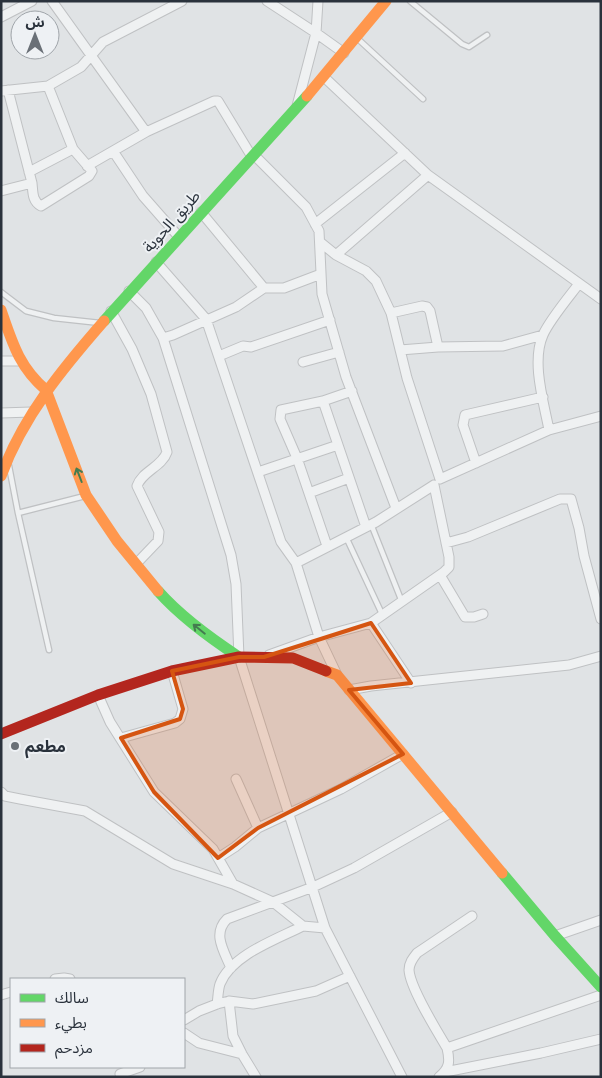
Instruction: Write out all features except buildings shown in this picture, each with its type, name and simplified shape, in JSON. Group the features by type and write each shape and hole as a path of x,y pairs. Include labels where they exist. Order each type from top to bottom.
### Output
{"street":[{"path":"1,17 32,1"},
{"path":"52,1 90,57 146,132"},
{"path":"48,86 74,149 92,171 89,176 41,206 34,200 29,172 4,91 48,86 81,67 103,42 182,1"},
{"path":"268,1 344,53"},
{"path":"296,110 316,33 318,1"},
{"name":"طريق الحوية","path":"1,476 5,459 31,412 46,390 111,311 296,110 386,1"},
{"path":"324,77 428,175 578,285 601,299"},
{"path":"87,166 146,132 214,101 218,101 253,156 306,208 319,231 322,294 352,391 396,508"},
{"path":"29,172 74,149"},
{"path":"113,151 143,196 179,237"},
{"path":"315,224 405,154"},
{"path":"336,254 428,175"},
{"path":"1,191 32,183"},
{"path":"201,212 264,288"},
{"path":"264,657 319,637 371,622 402,602 449,567 437,482 407,378 391,313 376,281 366,271 336,254 320,242"},
{"path":"156,262 206,319 281,542 296,563 319,637 337,675 601,987"},
{"path":"163,338 236,307 264,288 284,288 321,274"},
{"path":"549,430 538,365 538,351 543,335 578,285"},
{"path":"129,291 146,308 163,338 231,555 236,584 239,657 325,928 402,1077"},
{"path":"391,313 422,306 427,307 430,311 438,347"},
{"path":"1,310 26,372 46,390 86,495 117,541 160,593 183,616 210,638 239,657"},
{"path":"111,311 132,349 150,394 167,452 165,459 139,479 137,486 159,532 158,541 136,564"},
{"path":"219,356 243,346 251,347 330,320"},
{"path":"400,350 438,347 503,346 543,335"},
{"path":"302,362 339,352"},
{"path":"1,361 20,361"},
{"path":"327,546 297,458 280,419 281,410 322,401 352,391"},
{"path":"476,463 463,425 464,415 543,397"},
{"path":"322,401 369,525"},
{"path":"1,412 31,412"},
{"path":"296,563 369,525 437,482 476,463 549,430 601,416"},
{"path":"258,472 338,446"},
{"path":"309,493 350,478"},
{"path":"446,543 468,537 560,499 571,499 580,528 584,556 601,619"},
{"path":"440,575 465,617 483,614"},
{"path":"371,622 411,683"},
{"path":"349,690 569,665 601,656"},
{"path":"1,734 98,695 172,671 239,657 293,658 337,675"},
{"path":"121,738 175,723 180,719 183,709 172,671"},
{"path":"98,695 110,722 154,792 213,849 233,884"},
{"path":"1,722 23,725"},
{"path":"218,858 258,828 341,789 402,754"},
{"path":"236,778 258,828"},
{"path":"2,795 85,811 173,864 233,884 273,902 303,926"},
{"path":"231,968 219,935 220,926 227,920 313,887 354,868 452,812"},
{"path":"442,1074 449,1064 447,1048 415,989 409,970 411,960 417,953 472,916"},
{"path":"556,936 601,920"},
{"path":"217,1004 220,984 231,968 244,956 303,926 325,928"},
{"path":"185,1019 217,1004 229,1001 252,1004 316,991 350,976"},
{"path":"447,1048 601,995"},
{"path":"229,1001 234,1036 256,1077"},
{"path":"185,1037 242,1054"},
{"path":"442,1074 601,1039"},
{"path":"120,1074 137,1068"}],"lane":[{"path":"410,1 462,44 469,47 487,35"},
{"path":"357,38 424,100"},
{"path":"1,292 26,311 54,318 101,323"},
{"path":"5,459 49,650"},
{"path":"18,513 86,495"},
{"path":"369,525 402,602"},
{"path":"346,536 382,614"}],"highlighted area":[{"path":"371,623 411,683 349,690 403,754 258,828 218,858 154,792 121,738 180,719 183,709 172,671 239,657 264,657"}],"traffic: fast":[{"path":"104,321 307,96"},
{"path":"158,591 196,627 239,657"},
{"path":"502,873 601,987"}],"traffic: slow":[{"path":"307,96 386,1"},
{"path":"1,310 17,353 29,372 46,390 86,495 117,541 158,591"},
{"path":"1,476 10,454 32,413 59,375 104,321"},
{"path":"326,671 337,675 502,873"}],"traffic: jam":[{"path":"1,734 98,695 172,671 239,657 293,658 326,671"}],"place":[{"name":"مطعم","path":"15,746"}]}
